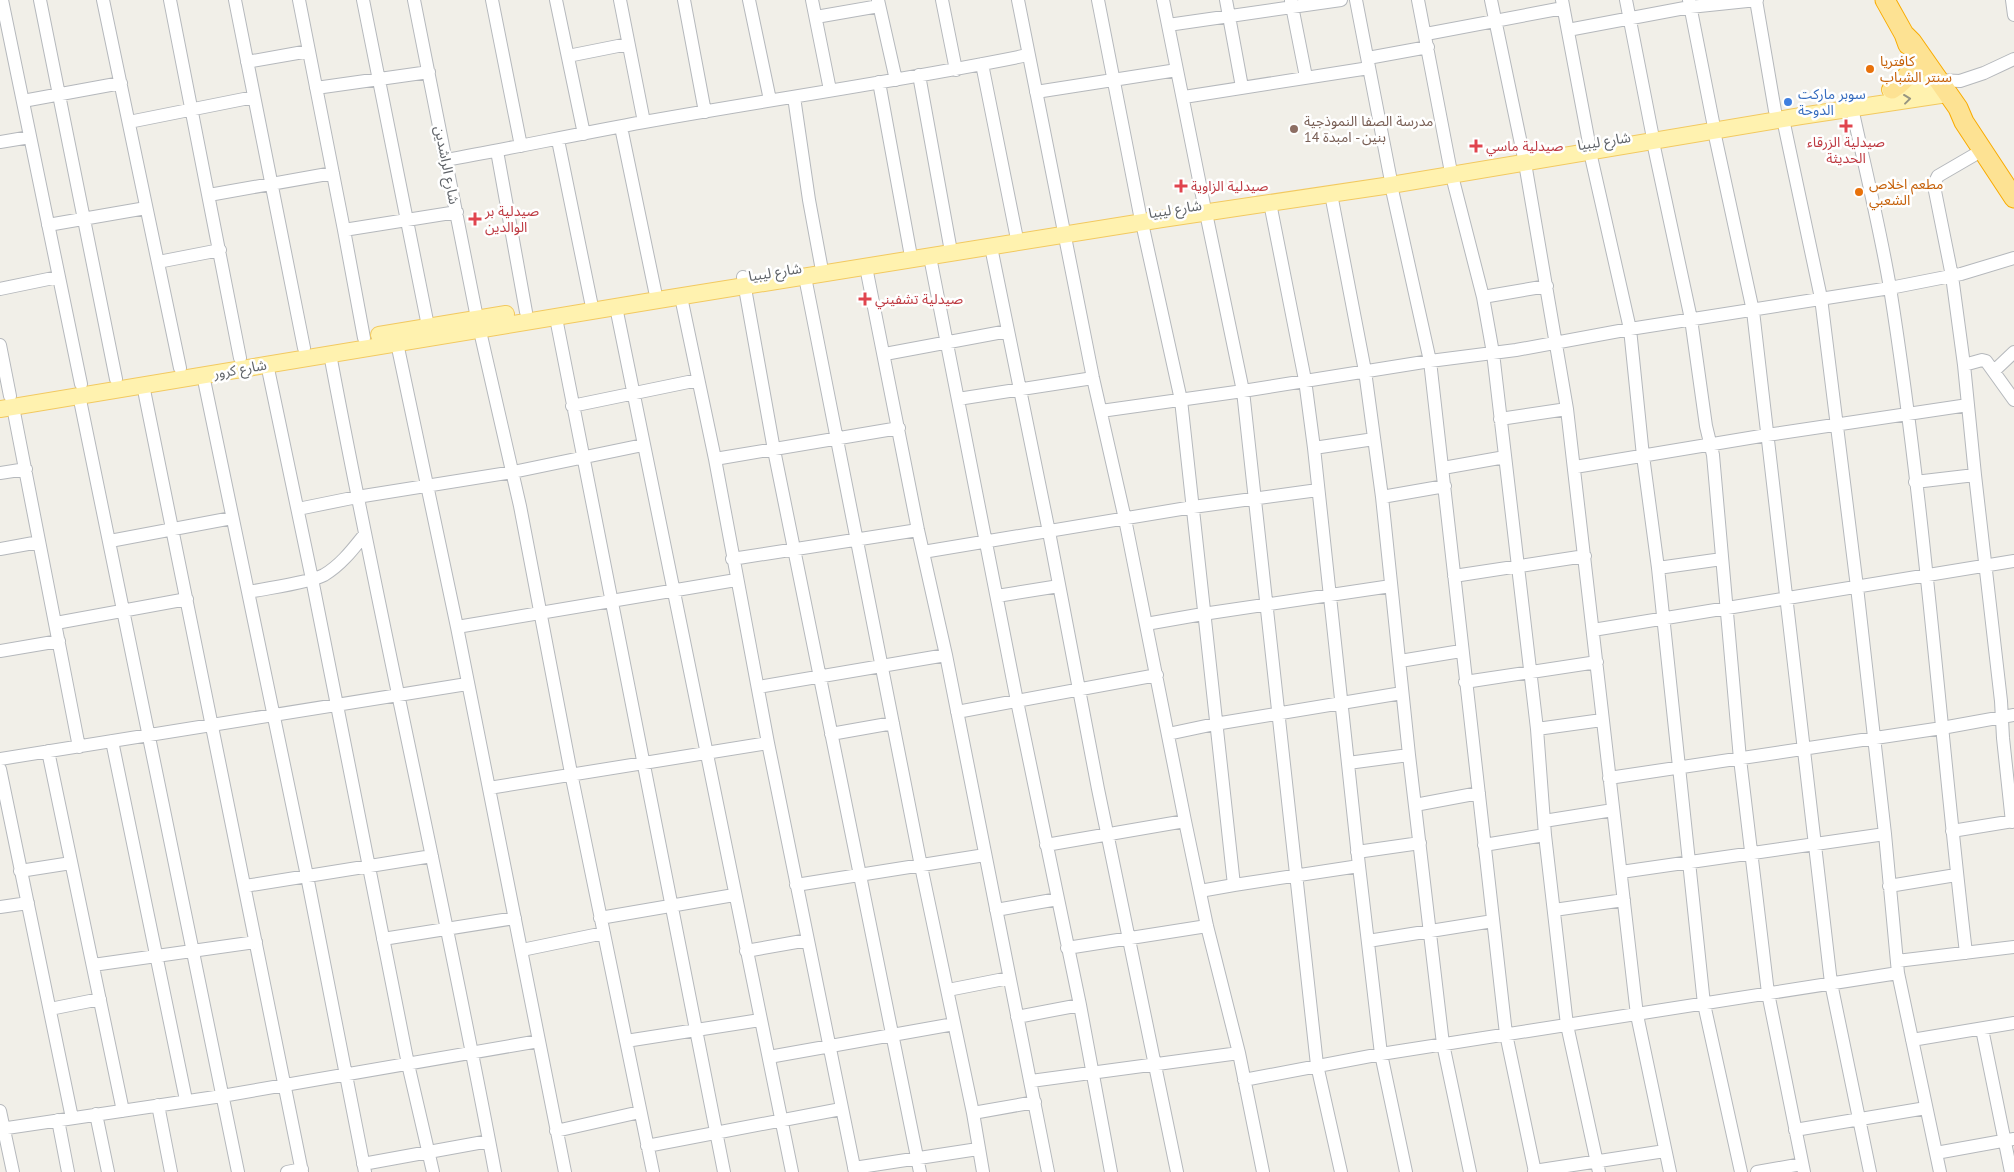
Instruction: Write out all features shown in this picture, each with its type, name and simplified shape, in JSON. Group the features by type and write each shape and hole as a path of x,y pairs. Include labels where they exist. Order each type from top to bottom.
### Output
{"highway":[{"path":"1885,0 1914,56 1943,86"},
{"path":"1904,34 1912,42 1943,86 1952,112 1964,122 1981,151 2014,198"},
{"path":"1892,89 1907,78 1912,70 1914,56"}],"main road":[{"name":"شارع ليبيا","path":"1779,115 1859,107 1943,86"},
{"name":"شارع ليبيا","path":"744,282 805,277 930,257 991,247 1064,231 1391,181 1779,115 1892,89 1943,86"},
{"name":"شارع ليبيا","path":"1205,209 1270,203 1323,192"},
{"name":"شارع ليبيا","path":"479,324 526,312 655,291 699,289 744,282 821,265 1016,234 1064,231"},
{"name":"شارع ليبيا","path":"479,324 556,318 681,297 699,289"},
{"name":"شارع كرور","path":"80,390 116,379 240,358 364,338 429,332 479,324"},
{"name":"شارع كرور","path":"6,403 80,390 143,385 397,343 429,332"}],"street":[{"path":"40,0 116,379"},
{"path":"103,0 180,368"},
{"path":"170,0 240,358"},
{"path":"235,0 304,348"},
{"path":"299,0 364,338"},
{"path":"363,0 429,332"},
{"name":"شارع الراشدين","path":"414,0 479,324 513,472 570,773 653,1172"},
{"path":"492,0 521,146"},
{"path":"556,0 584,134"},
{"path":"620,0 644,122"},
{"path":"684,0 705,112"},
{"path":"749,0 770,100"},
{"path":"812,0 830,90"},
{"path":"942,0 956,70"},
{"path":"1018,0 1093,378 1125,519 1185,821 1207,926 1239,1053 1263,1172"},
{"path":"1098,0 1141,219 1181,400 1234,885"},
{"path":"1163,0 1243,391 1317,1065 1341,1172"},
{"path":"1226,0 1242,87"},
{"path":"1168,25 1292,4 1340,0"},
{"path":"1356,0 1391,181 1430,360 1445,486 1461,651 1506,1034 1535,1172 1598,1167 1665,1151"},
{"path":"1418,0 1451,171 1483,297 1493,353 1537,729 1545,835 1568,1025 1598,1167"},
{"path":"1491,0 1524,159 1567,409 1637,1015 1670,1172"},
{"path":"1626,0 1652,137 1691,319 1706,426 1711,444 1740,759 1768,994 1803,1168 1757,1172"},
{"path":"1568,30 1690,4 1756,0 1779,115 1821,298 1857,587 1898,967 1940,1172"},
{"path":"2001,0 2013,7"},
{"path":"816,17 878,3 896,80"},
{"path":"1292,4 1306,77"},
{"path":"1184,97 1306,77 1369,63 1427,40 1563,4 1589,148 1630,329 1642,456 1658,568 1704,1004 1741,1172"},
{"path":"1690,4 1713,126 1753,311 1831,983 1870,1172"},
{"path":"2,8 23,101 123,611 238,1172"},
{"path":"568,56 628,44"},
{"path":"247,62 309,51"},
{"path":"446,160 644,122 956,70 1028,55"},
{"path":"1943,86 1984,73 2014,59"},
{"path":"982,64 1016,234"},
{"path":"1036,92 1177,70"},
{"path":"316,88 429,72"},
{"path":"919,76 950,246"},
{"path":"879,82 910,251"},
{"path":"23,101 121,83"},
{"path":"794,97 821,265"},
{"path":"129,122 254,98"},
{"path":"1859,107 1890,288 1908,415 1956,875 1966,953"},
{"path":"621,127 655,291"},
{"path":"0,142 30,137"},
{"path":"558,140 591,302"},
{"path":"497,151 526,312"},
{"path":"1952,830 2013,821 2003,738 2008,716 1986,566 1964,365 1952,276 1935,191 1936,180 1943,172 1981,151"},
{"path":"209,194 333,173"},
{"path":"1323,192 1365,371 1382,497 1409,755 1444,1044 1470,1172"},
{"path":"1270,203 1305,380 1381,1054 1406,1172"},
{"path":"48,225 146,208"},
{"path":"344,230 457,212"},
{"path":"991,247 1177,1172"},
{"path":"158,262 220,250"},
{"path":"930,257 1017,701 1080,1005 1111,1172"},
{"path":"1101,411 1243,391 1430,360 1493,353 1691,319 1753,311 1952,276 2014,258"},
{"path":"866,267 885,354 918,530 946,655 1048,1172"},
{"path":"0,289 58,277"},
{"path":"805,277 921,866 973,1114 983,1172"},
{"path":"744,282 774,450 920,1172"},
{"path":"1483,297 1547,286"},
{"path":"681,297 715,459 736,580 854,1170 978,1149"},
{"path":"616,308 705,754 792,1172"},
{"path":"556,318 724,1172"},
{"path":"885,354 1008,331"},
{"path":"397,343 457,628 565,1172"},
{"path":"0,344 6,403 26,468 79,746"},
{"path":"1994,371 2014,352"},
{"path":"330,354 357,497 432,856 495,1172"},
{"path":"1964,365 1984,360 2014,400"},
{"path":"267,364 298,509 408,1064 432,1172"},
{"path":"203,375 307,876 364,1168 429,1152 489,1141"},
{"path":"958,399 1093,378"},
{"path":"572,406 698,380"},
{"path":"143,385 302,1171 287,1172"},
{"path":"1575,467 1968,404"},
{"path":"1500,418 1567,409"},
{"path":"715,459 899,428"},
{"path":"1314,448 1374,439"},
{"path":"298,509 357,497 513,472 643,445"},
{"path":"1443,468 1505,457"},
{"path":"0,473 26,468"},
{"path":"1915,482 1975,475"},
{"path":"1382,497 1445,486"},
{"path":"923,552 1193,507 1318,490"},
{"path":"110,541 232,518"},
{"path":"732,559 918,530"},
{"path":"249,592 324,575 350,553 365,534"},
{"path":"0,549 39,542"},
{"path":"1454,576 1585,556"},
{"path":"1658,568 1722,559"},
{"path":"1593,630 1663,617 2014,561"},
{"path":"457,628 540,612 674,592 736,580"},
{"path":"997,596 1059,586"},
{"path":"1146,624 1391,586"},
{"path":"56,623 187,599"},
{"path":"0,651 59,641"},
{"path":"1400,661 1461,651"},
{"path":"758,687 946,655"},
{"path":"1465,682 1597,662"},
{"path":"957,712 1157,675"},
{"path":"0,759 467,684"},
{"path":"1168,734 1215,724 1402,693"},
{"path":"1609,778 1803,750 2008,716"},
{"path":"1537,729 1602,720"},
{"path":"831,734 893,722"},
{"path":"112,741 186,1100"},
{"path":"489,788 570,773 768,743"},
{"path":"48,751 123,1110"},
{"path":"1348,763 1409,755"},
{"path":"0,769 72,1118"},
{"path":"1415,805 1479,794"},
{"path":"1544,821 1613,810"},
{"path":"1046,845 1185,821"},
{"path":"1621,872 1885,834"},
{"path":"1484,844 1545,835"},
{"path":"1358,852 1420,843"},
{"path":"796,885 985,855"},
{"path":"245,886 432,856"},
{"path":"20,871 71,863"},
{"path":"1200,891 1359,866"},
{"path":"1890,886 1956,875"},
{"path":"600,918 734,895"},
{"path":"996,910 1058,899"},
{"path":"1554,910 1624,900"},
{"path":"0,907 28,903"},
{"path":"383,939 515,918"},
{"path":"1368,941 1493,921"},
{"path":"1067,948 1207,926"},
{"path":"522,950 604,934"},
{"path":"746,951 808,940"},
{"path":"93,965 156,958 256,942"},
{"path":"1244,1080 1381,1054 1768,994 1831,983 1966,953 2014,946"},
{"path":"948,990 1009,978"},
{"path":"50,1009 100,999"},
{"path":"1017,1017 1080,1005"},
{"path":"626,1041 760,1020"},
{"path":"1912,1040 2014,1023"},
{"path":"769,1057 954,1024"},
{"path":"1982,1029 2009,1140 2012,1172"},
{"path":"2,1129 345,1076 539,1041"},
{"path":"1031,1082 1239,1053"},
{"path":"973,1114 1035,1102"},
{"path":"158,1105 171,1172"},
{"path":"1795,1130 1926,1108"},
{"path":"648,1146 841,1109"},
{"path":"0,1111 2,1129 13,1172"},
{"path":"556,1131 640,1112"},
{"path":"96,1114 108,1172"},
{"path":"58,1120 68,1172"},
{"path":"1936,1153 2009,1140"}],"place":[{"name":"كافتريا سنتر الشباب","path":"1870,69"},
{"name":"سوبر ماركت الدوحة","path":"1788,102"},
{"name":"صيدلية الزرقاء الحديثة","path":"1846,126"},
{"name":"مدرسة الصفا النموذجية بنين - امبدة 14","path":"1294,129"},
{"name":"صيدلية ماسي","path":"1476,146"},
{"name":"صيدلية الزاوية","path":"1181,186"},
{"name":"مطعم اخلاص الشعبي","path":"1859,192"},
{"name":"صيدلية بر الوالدين","path":"475,219"},
{"name":"صيدلية تشفيني","path":"865,299"}]}
